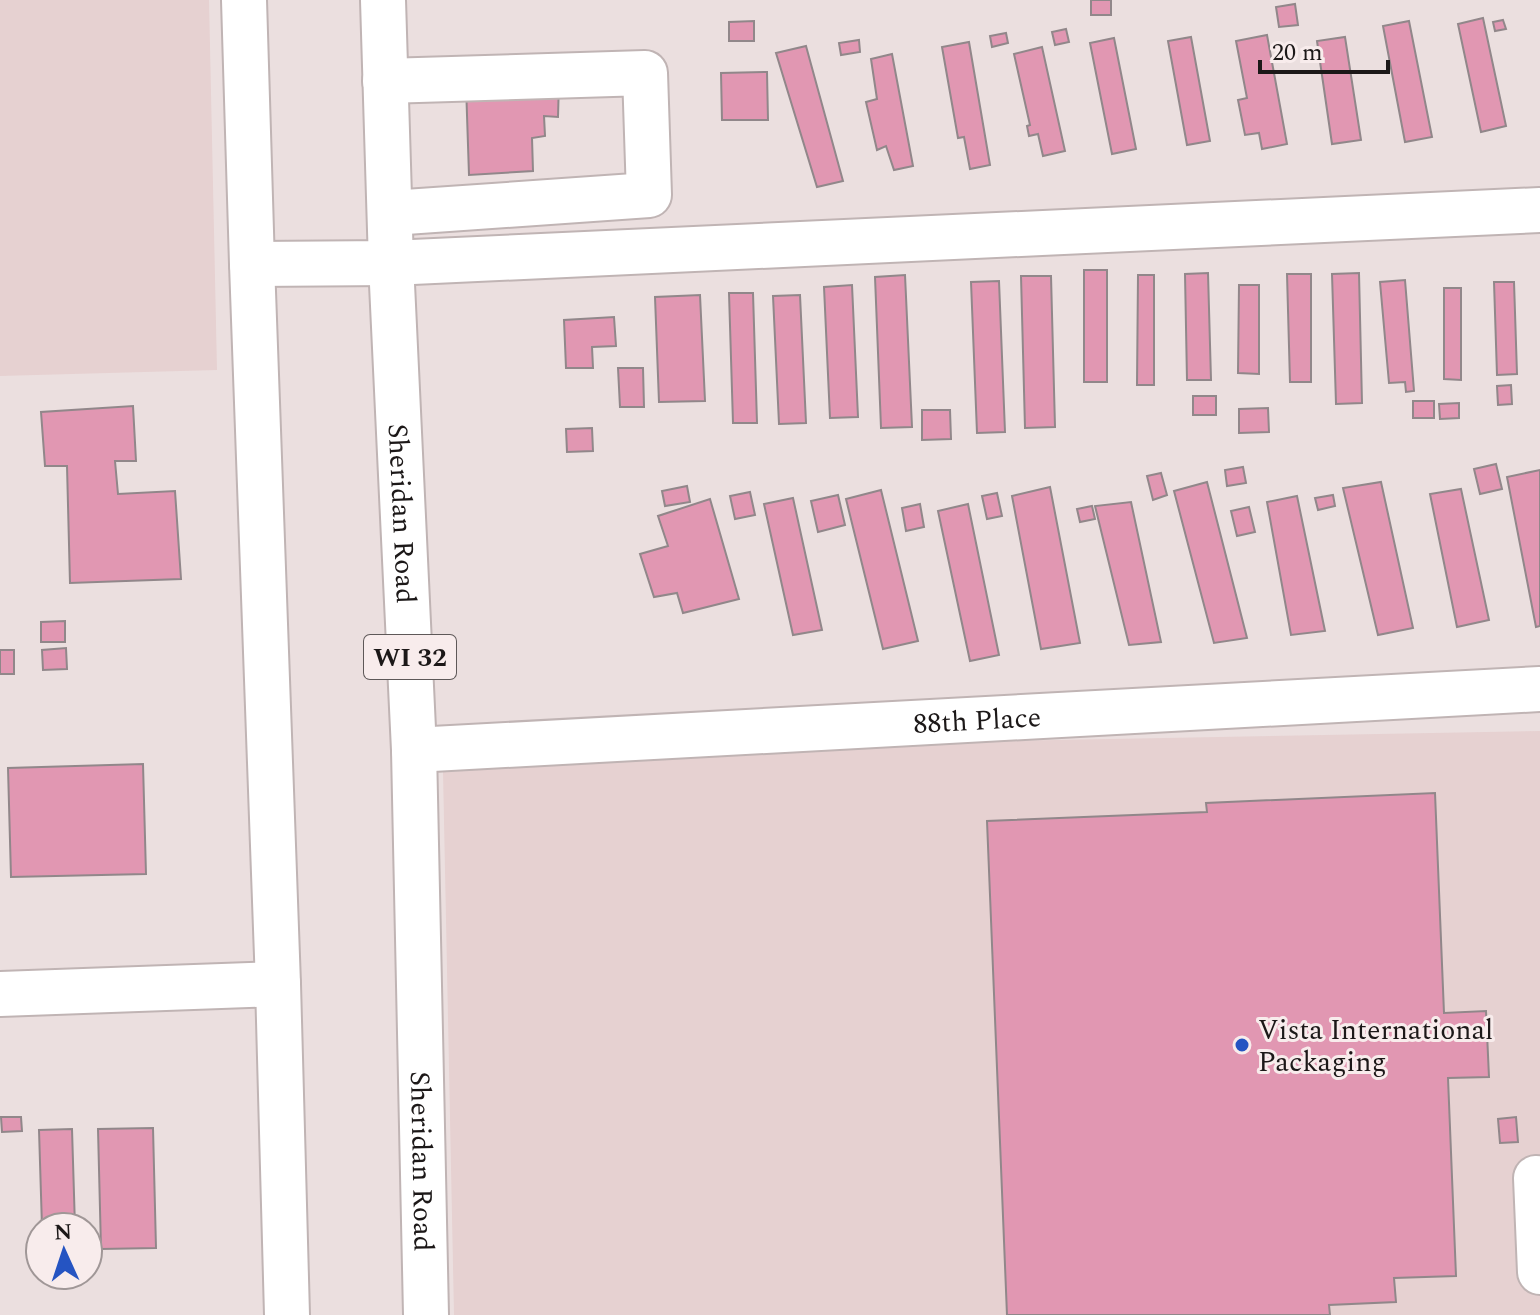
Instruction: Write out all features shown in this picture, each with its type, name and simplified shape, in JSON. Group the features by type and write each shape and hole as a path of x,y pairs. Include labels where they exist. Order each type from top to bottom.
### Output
{"street":[{"path":"244,0 287,1315"},
{"name":"Sheridan Road","path":"383,0 391,263 414,750 426,1315"},
{"path":"385,81 645,73 649,195 391,213"},
{"path":"252,264 391,263 1540,210"},
{"name":"88th Place","path":"414,750 1540,689"},
{"path":"0,994 278,984"},
{"path":"1536,1178 1540,1272"}],"shaded area":[{"path":"0,0 209,0 217,370 0,376"},
{"path":"1540,731 1540,1315 454,1315 443,771 451,761 737,746"}],"building":[{"path":"1091,0 1111,0 1111,15 1091,15"},
{"path":"1295,4 1298,25 1279,27 1276,7"},
{"path":"1483,18 1506,126 1481,132 1458,24"},
{"path":"1503,20 1506,29 1495,31 1493,22"},
{"path":"754,21 754,41 729,41 729,22"},
{"path":"1409,21 1432,137 1405,142 1383,26"},
{"path":"1066,29 1069,42 1055,45 1052,32"},
{"path":"1006,33 1008,43 992,47 990,36"},
{"path":"1267,35 1287,144 1262,149 1259,133 1245,135 1238,100 1247,98 1236,41"},
{"path":"1191,37 1210,141 1187,145 1168,41"},
{"path":"1345,37 1361,140 1332,144 1317,41"},
{"path":"1114,38 1136,149 1112,154 1090,43"},
{"path":"859,40 860,52 841,55 839,43"},
{"path":"969,42 990,165 970,169 964,137 958,138 942,47"},
{"path":"806,46 843,181 817,187 776,53"},
{"path":"1042,47 1065,151 1043,156 1038,134 1029,136 1027,126 1030,125 1014,54"},
{"path":"892,54 913,166 894,170 886,146 877,150 866,102 877,99 871,59"},
{"path":"767,72 768,120 722,120 721,73"},
{"path":"559,81 558,117 544,116 545,136 532,138 533,171 469,175 466,85"},
{"path":"1084,270 1107,270 1107,382 1084,382"},
{"path":"1208,273 1211,380 1187,380 1185,274"},
{"path":"1359,273 1362,403 1336,404 1332,274"},
{"path":"1287,274 1311,274 1311,382 1290,382"},
{"path":"905,275 912,427 881,428 875,277"},
{"path":"1138,275 1154,275 1154,385 1137,385"},
{"path":"1021,276 1051,276 1055,427 1025,428"},
{"path":"1405,280 1414,391 1406,392 1405,382 1389,383 1380,282"},
{"path":"999,281 1005,432 977,433 971,282"},
{"path":"1494,282 1514,282 1517,374 1497,375"},
{"path":"852,285 858,417 830,418 824,287"},
{"path":"1239,285 1259,285 1259,374 1238,373"},
{"path":"1444,288 1461,288 1461,380 1444,379"},
{"path":"729,293 753,293 757,423 733,423"},
{"path":"700,295 705,401 659,402 655,297"},
{"path":"800,295 806,423 779,424 773,296"},
{"path":"614,317 616,346 592,347 593,368 566,368 564,320"},
{"path":"618,368 643,368 644,407 620,407"},
{"path":"1511,385 1512,404 1498,405 1497,386"},
{"path":"1193,396 1216,396 1216,415 1193,415"},
{"path":"1413,401 1434,401 1434,418 1413,418"},
{"path":"1459,403 1459,418 1440,419 1439,404"},
{"path":"133,406 136,461 115,461 118,494 175,491 181,579 70,583 67,466 45,466 41,412"},
{"path":"1268,408 1269,432 1239,433 1239,409"},
{"path":"922,410 950,410 951,439 922,440"},
{"path":"592,428 593,451 567,452 566,429"},
{"path":"1496,464 1502,489 1480,494 1474,469"},
{"path":"1243,467 1246,483 1227,486 1225,470"},
{"path":"1540,470 1540,626 1536,627 1507,477"},
{"path":"1161,473 1167,495 1153,500 1147,476"},
{"path":"1207,482 1247,638 1214,643 1174,491"},
{"path":"1381,482 1413,628 1378,635 1343,488"},
{"path":"687,486 690,502 665,506 662,491"},
{"path":"1050,487 1080,643 1041,649 1012,496"},
{"path":"1461,489 1489,620 1457,627 1430,494"},
{"path":"881,490 918,641 883,649 846,499"},
{"path":"750,492 755,515 735,519 730,496"},
{"path":"997,493 1002,516 987,519 982,496"},
{"path":"838,495 845,525 818,532 811,501"},
{"path":"1333,495 1335,506 1318,510 1315,498"},
{"path":"1297,496 1325,631 1291,635 1267,502"},
{"path":"793,498 822,630 793,635 764,504"},
{"path":"710,499 739,599 683,613 677,593 654,597 640,554 668,546 658,516"},
{"path":"1131,502 1161,642 1129,645 1095,506"},
{"path":"920,504 924,527 906,531 902,508"},
{"path":"968,504 999,655 970,661 938,511"},
{"path":"1092,506 1095,519 1080,522 1077,509"},
{"path":"1249,507 1255,532 1237,536 1231,511"},
{"path":"65,621 65,642 41,642 41,622"},
{"path":"66,648 67,669 43,670 42,650"},
{"path":"0,650 14,650 14,674 0,674"},
{"path":"143,764 146,874 11,877 8,768"},
{"name":"Vista International Packaging","path":"1435,793 1444,1013 1486,1011 1489,1077 1448,1078 1456,1276 1394,1278 1396,1302 1329,1305 1330,1315 1007,1315 987,821 1207,812 1206,803"},
{"path":"1,1117 21,1117 22,1131 2,1132"},
{"path":"1516,1117 1518,1142 1500,1143 1498,1119"},
{"path":"153,1128 156,1248 104,1249 98,1129"},
{"path":"72,1129 75,1211 42,1211 39,1130"}],"place":[{"name":"Vista International Packaging","path":"1242,1045"}]}
